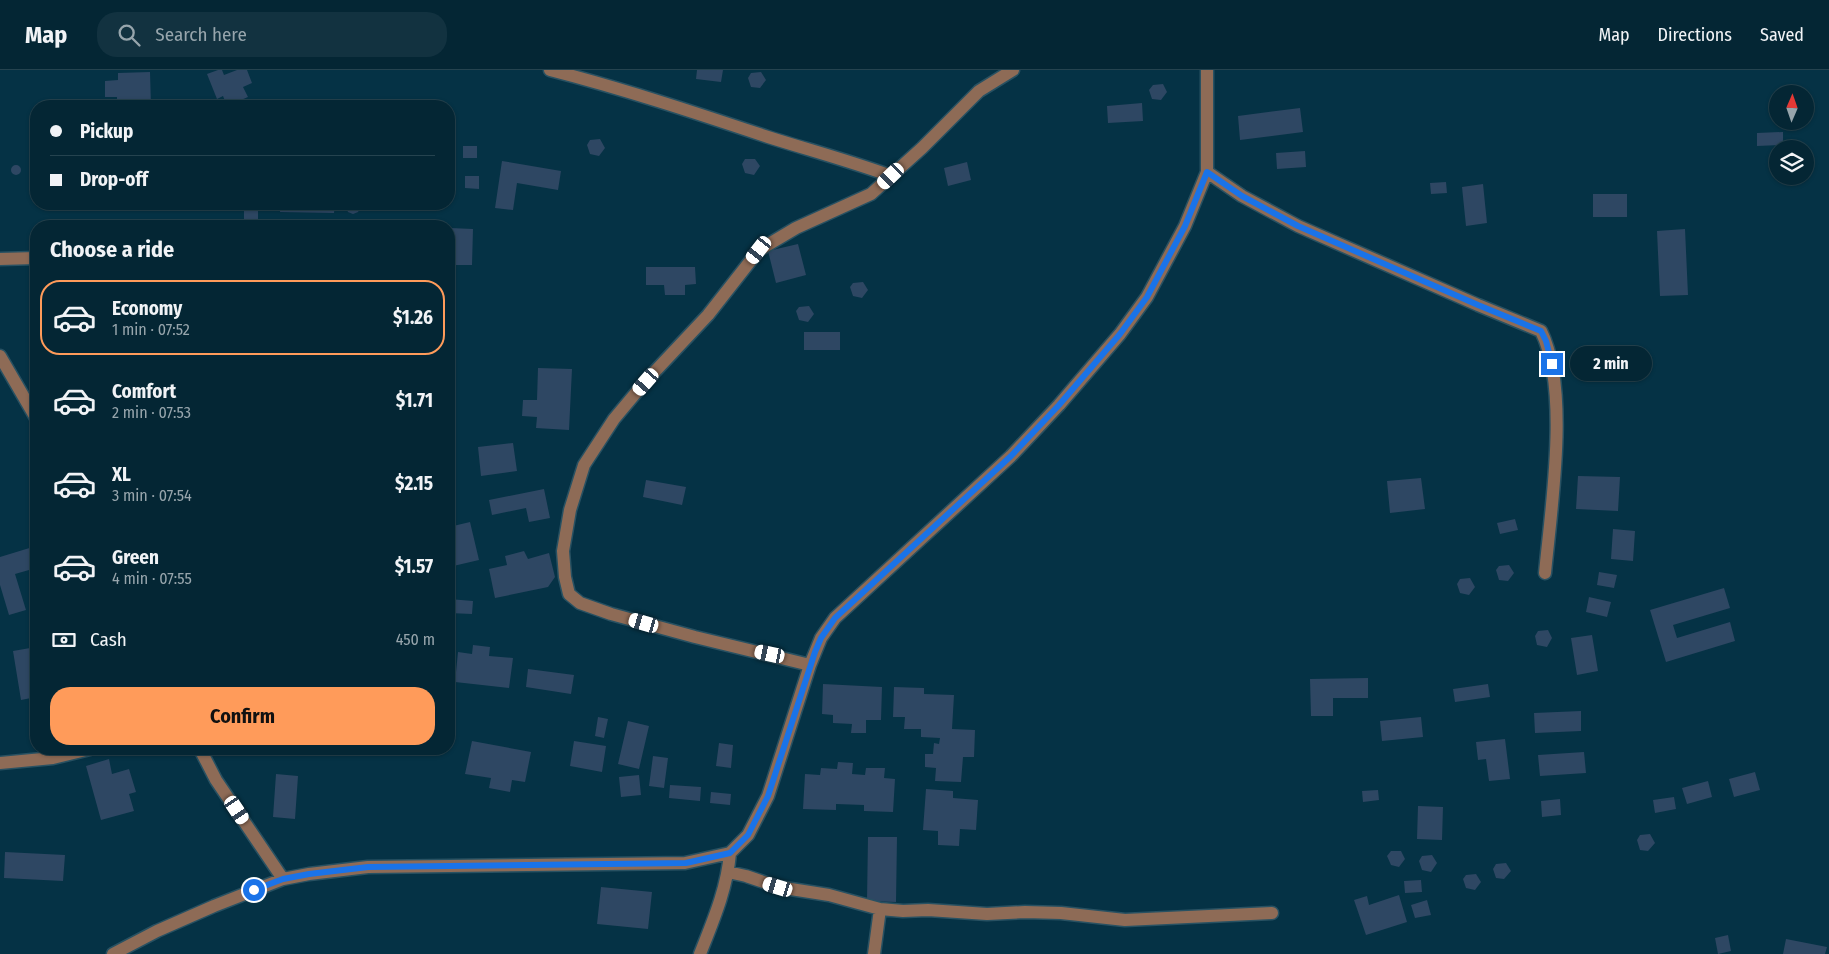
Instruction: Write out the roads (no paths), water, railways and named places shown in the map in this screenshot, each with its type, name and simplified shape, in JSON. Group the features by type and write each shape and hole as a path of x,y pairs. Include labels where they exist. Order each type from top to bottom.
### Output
{"street":[{"path":"550,70 588,79 891,176"},
{"path":"810,665 611,614 580,603 569,594 564,577 563,551 570,510 584,465 614,419 708,315 759,250 796,228 871,194 979,91 1013,70"},
{"path":"113,954 157,931 214,906 283,879 309,874 368,867 686,863 730,853 748,835 768,796 810,665 821,638 835,618 1011,456 1059,405 1120,334 1147,297 1185,226 1207,172 1208,70"},
{"path":"1207,172 1242,196 1298,226 1541,331 1546,341 1554,378 1556,420 1556,452 1545,573"},
{"path":"0,259 30,258"},
{"path":"0,356 30,408"},
{"path":"0,763 65,755"},
{"path":"203,755 216,780 283,879"},
{"path":"700,954 716,915 728,872 730,853"},
{"path":"728,872 778,887 829,895 880,909 903,911 928,910 987,914 1061,912 1125,920 1272,914"},
{"path":"874,954 880,909"}]}
